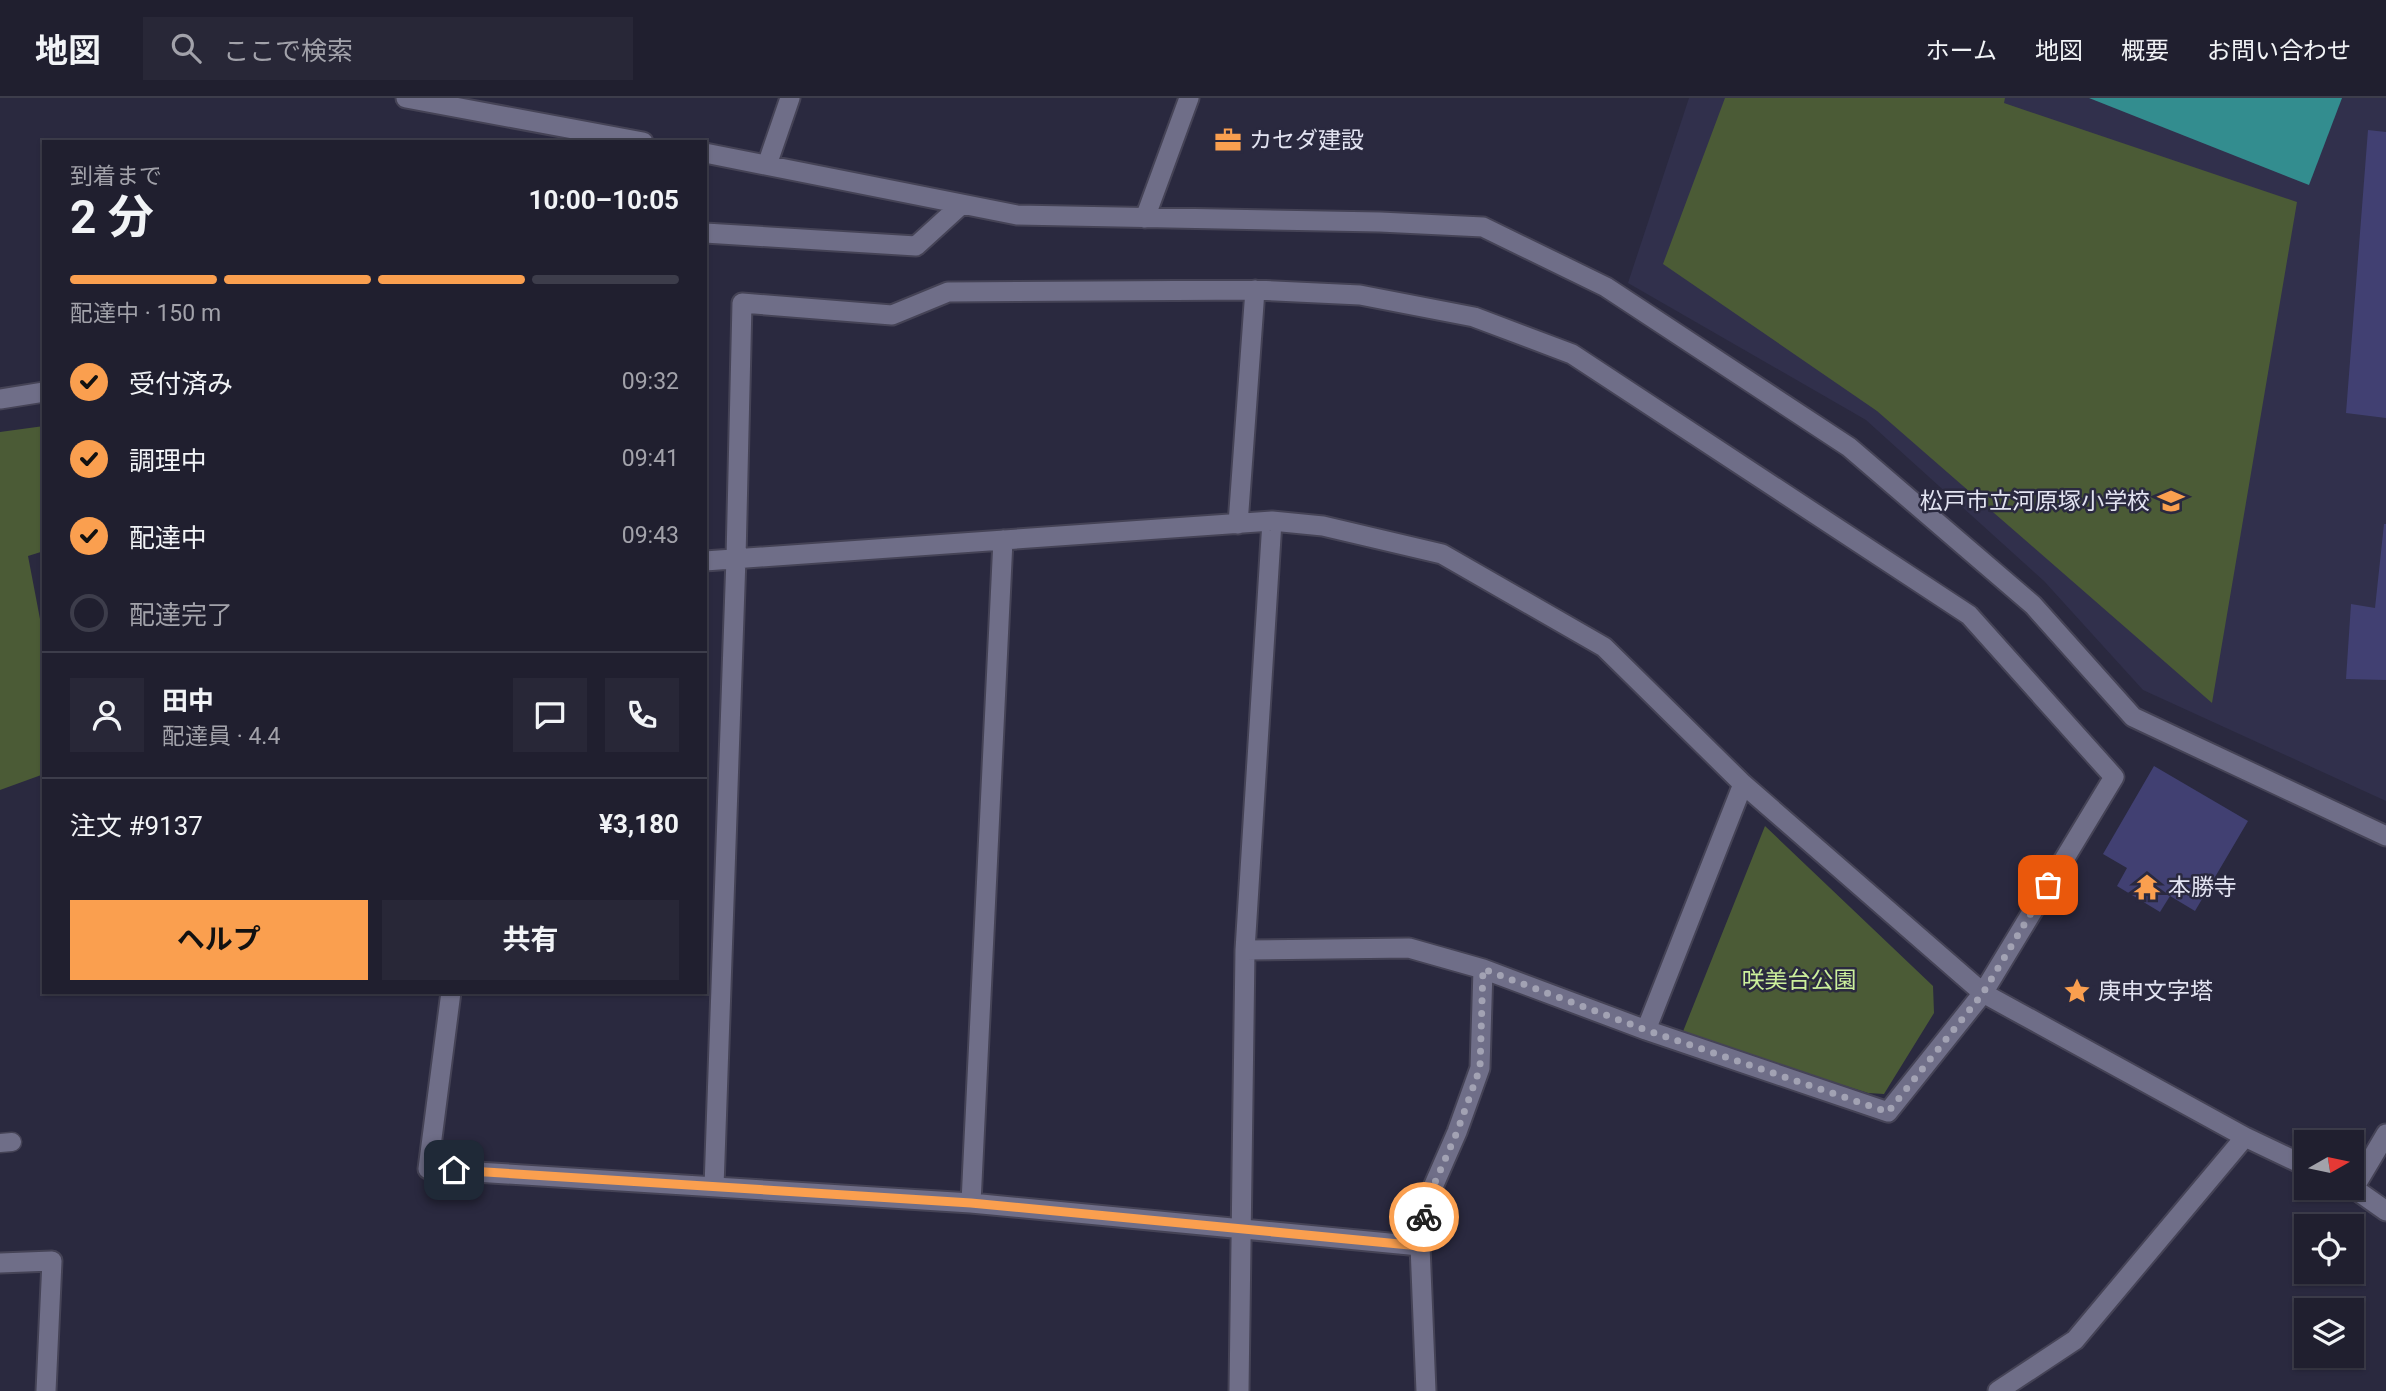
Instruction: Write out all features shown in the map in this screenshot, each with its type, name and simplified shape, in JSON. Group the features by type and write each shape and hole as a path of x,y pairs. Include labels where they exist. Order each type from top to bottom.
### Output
{"street":[{"path":"406,98 632,140"},
{"path":"767,164 790,98"},
{"path":"1145,218 1189,98"},
{"path":"707,153 1017,215 1380,222 1483,227 1606,287 1849,447 2033,605 2133,717 2386,836"},
{"path":"707,233 916,246 961,205"},
{"path":"1238,524 1255,290"},
{"path":"714,1186 742,303 892,315 948,292 1255,290 1360,295 1474,317 1572,354 1969,615 2114,777 1983,993 1888,1112 1646,1030 1483,969 1409,948 1245,950"},
{"path":"0,399 42,393"},
{"path":"1239,1391 1245,950 1272,521"},
{"path":"707,561 1272,521 1323,526 1442,554 1604,647 1744,784 1983,993 2245,1137 2294,1160"},
{"path":"971,1203 1003,540"},
{"path":"1646,1030 1744,784"},
{"path":"1426,1391 1420,1246 1426,1203 1457,1132 1480,1068 1483,969"},
{"path":"452,994 428,1169 971,1203 1420,1246"},
{"path":"2364,1170 2386,1133"},
{"path":"1998,1391 2075,1340 2245,1137"},
{"path":"2364,1196 2386,1211"},
{"path":"0,1263 52,1261 46,1391"}],"shaded area":[{"name":"松戸市立河原塚小学校","path":"1689,98 2386,98 2386,801 2143,690 2044,581 1866,420 1628,283"},
{"path":"2089,98 2342,98 2309,185"}],"green space":[{"name":"松戸市立河原塚小学校","path":"1725,98 2005,98 2004,103 2297,202 2212,703 1877,411 1663,264"},
{"path":"42,426 42,552 28,556 42,630 42,775 0,790 0,432"},
{"name":"咲美台公園","path":"1765,826 1933,986 1934,1013 1884,1094 1868,1093 1682,1034"}],"building":[{"path":"2368,130 2386,132 2386,418 2346,413"},
{"path":"2384,524 2386,680 2346,679 2351,604 2375,608"},
{"path":"2154,766 2248,821 2195,911 2170,896 2160,912 2117,886 2127,868 2103,854"}],"way so far":[{"path":"1424,1217 1426,1203 1457,1132 1480,1068 1483,969 1646,1030 1888,1112 1983,993 2048,885"}],"place":[{"name":"カセダ建設","path":"1228,140"},
{"name":"松戸市立河原塚小学校","path":"2171,501"},
{"name":"本勝寺","path":"2147,887"},
{"name":"庚申文字塔","path":"2077,991"}],"route":[{"path":"454,1170 971,1203 1420,1246 1424,1217"}]}
